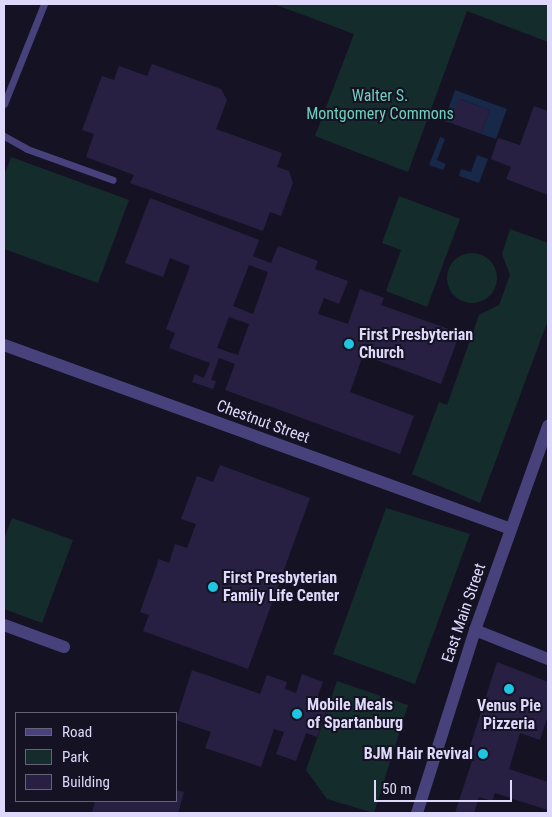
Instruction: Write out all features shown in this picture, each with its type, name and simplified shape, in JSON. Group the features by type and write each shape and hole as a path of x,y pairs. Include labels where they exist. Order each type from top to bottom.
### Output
{"street":[{"name":"Chestnut Street","path":"4,345 511,529"},
{"name":"East Main Street","path":"417,813 475,630 548,426"},
{"path":"4,625 64,647"},
{"path":"475,630 548,659"}],"lane":[{"path":"4,104 44,4"},
{"path":"4,136 27,149 112,180"}],"green space":[{"name":"Walter S. Montgomery Commons","path":"274,4 548,4 548,42 467,11 408,172 315,136 354,34"},
{"path":"11,157 129,200 98,283 4,249 4,176"},
{"path":"399,196 460,219 427,307 386,291 401,250 382,243"},
{"path":"510,229 548,243 548,320 480,503 412,474 439,402 447,405 479,315 499,305 510,275 502,254"},
{"path":"472,253 481,255 492,264 497,278 495,287 486,298 472,303 463,301 452,292 447,278 449,269 458,258"},
{"path":"386,508 470,534 415,684 333,654"},
{"path":"12,518 73,540 42,623 4,609 4,539"},
{"path":"337,681 408,705 374,813 327,799 306,770"}],"water":[{"path":"455,90 507,109 496,139 481,134 490,110 460,99 451,123 444,121"},
{"path":"440,137 445,139 437,160 446,164 443,170 429,165"},
{"path":"477,155 488,159 479,183 459,176 461,169 471,172"}],"building":[{"path":"152,64 221,89 227,100 216,129 282,153 277,167 289,171 293,183 281,216 270,212 263,231 130,183 134,175 86,157 94,134 82,130 102,76 114,80 119,66 147,76"},
{"path":"459,99 490,110 481,134 451,123"},
{"path":"534,106 548,111 548,195 506,179 511,167 491,159 498,138 520,145"},
{"name":"First Presbyterian Church","path":"150,198 259,240 253,256 271,263 278,246 318,261 315,269 348,281 339,304 324,298 318,314 348,324 360,289 384,298 381,305 460,333 441,384 363,355 350,392 414,416 400,454 225,390 235,364 219,358 211,380 216,381 213,389 192,382 195,374 204,378 210,363 169,348 175,333 166,329 190,266 170,258 163,277 125,263","holes":["249,265 268,272 253,314 233,306","229,317 249,324 238,355 217,348"]},
{"name":"First Presbyterian Family Life Center","path":"220,465 310,498 248,669 143,631 149,615 140,612 159,559 169,563 175,544 187,548 196,524 181,519 197,476 213,482"},
{"path":"497,662 548,682 548,715 540,740 520,733 509,769 548,782 548,810 495,793 492,801 479,797 474,813 455,813 473,758 467,756"},
{"path":"192,670 260,694 267,675 287,682 285,689 296,693 302,674 323,682 314,706 326,711 317,737 306,733 296,761 276,754 284,732 274,729 261,767 205,748 211,732 178,721 178,714"},
{"path":"178,790 184,792 178,813 92,813 95,802 178,802"}],"place":[{"name":"First Presbyterian Church","path":"349,344"},
{"name":"First Presbyterian Family Life Center","path":"213,587"},
{"name":"Venus Pie Pizzeria","path":"509,689"},
{"name":"Mobile Meals of Spartanburg","path":"297,714"},
{"name":"BJM Hair Revival","path":"483,754"}]}
